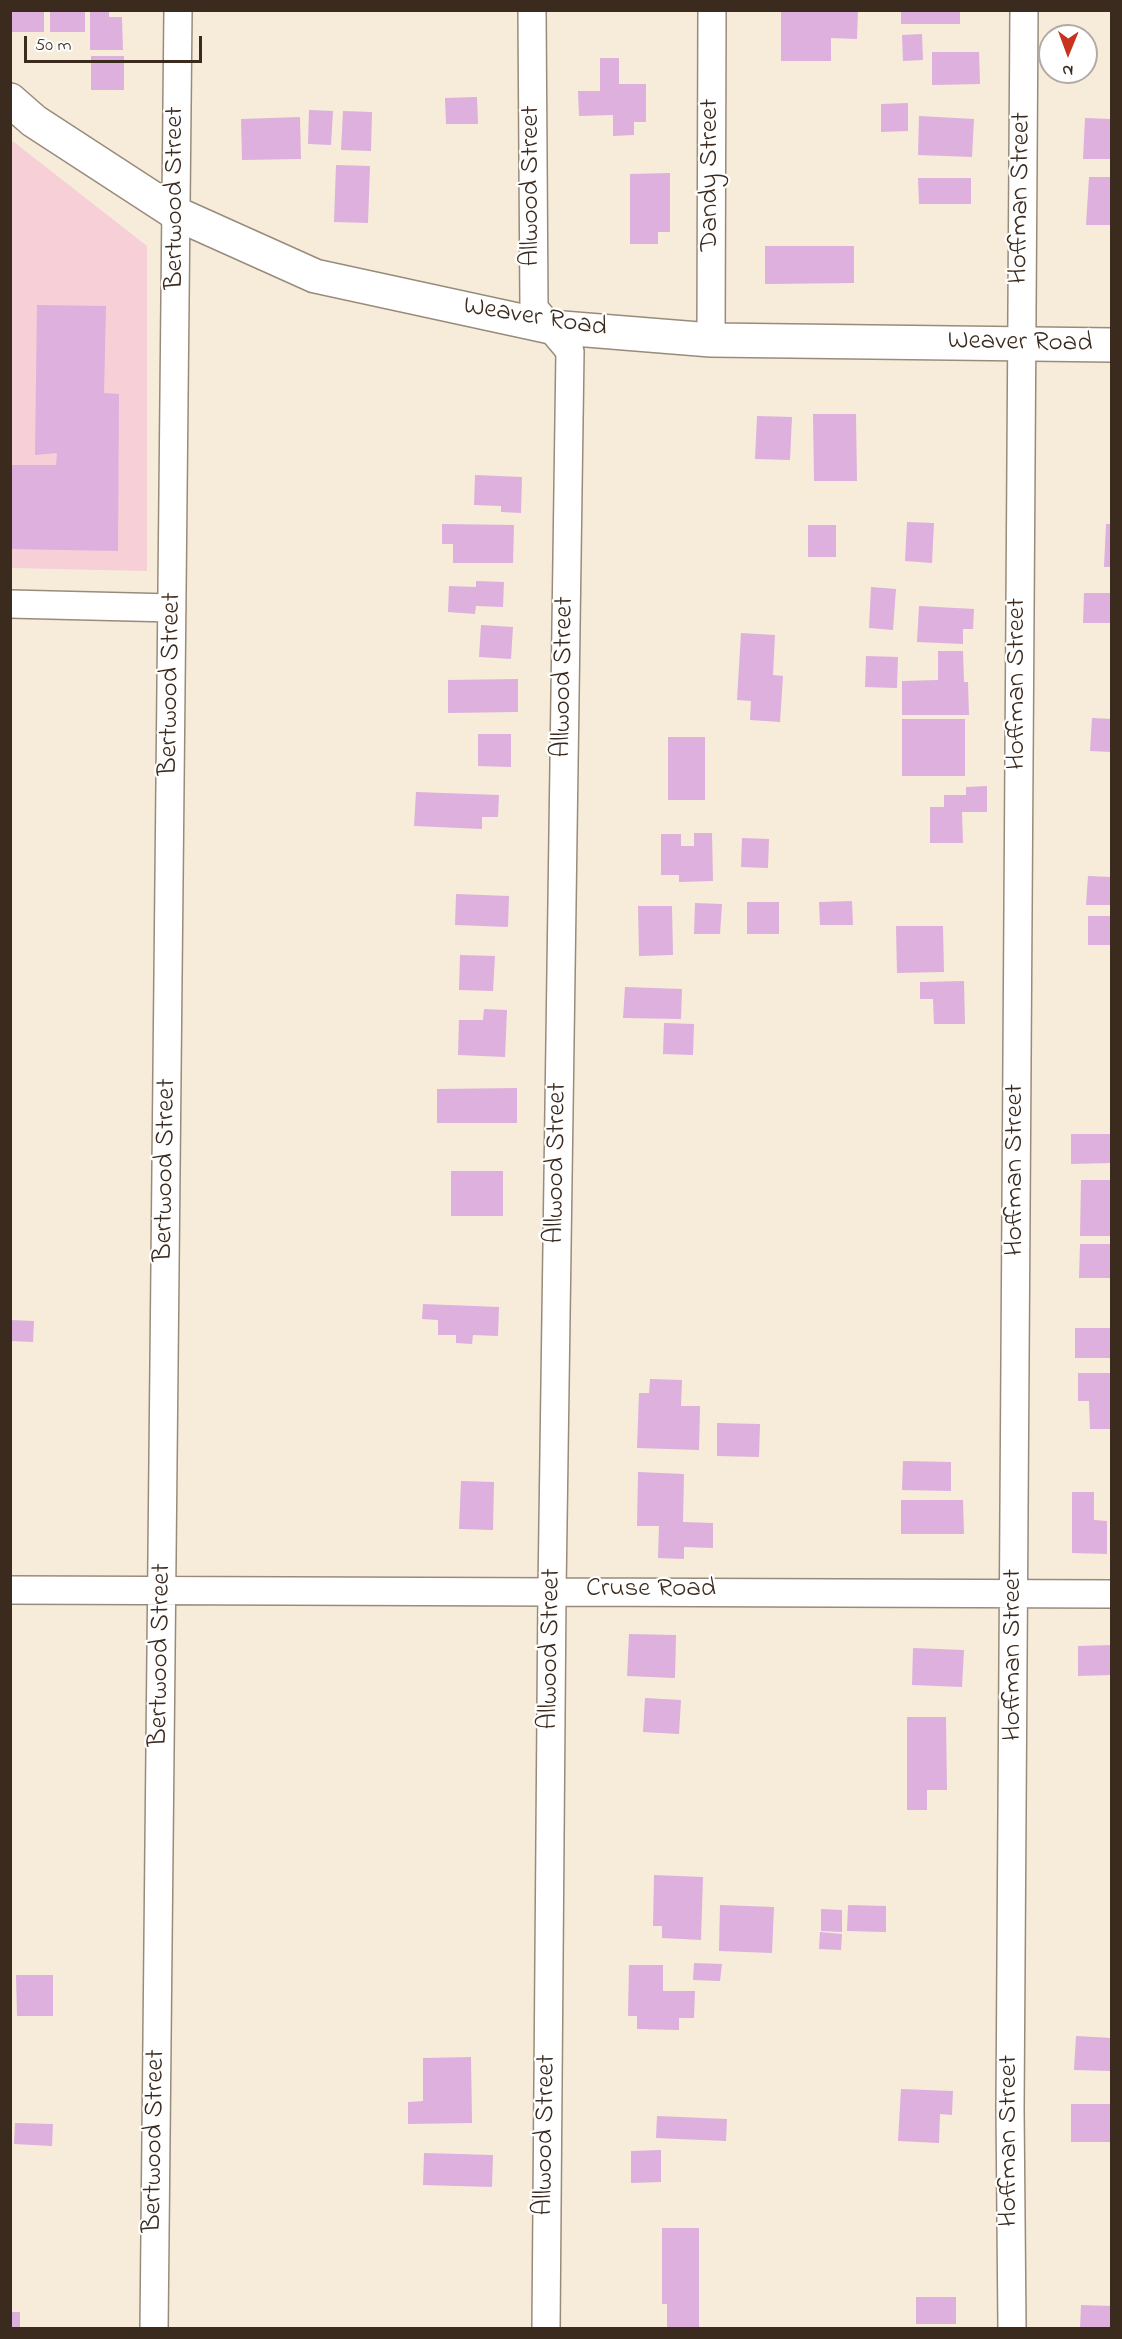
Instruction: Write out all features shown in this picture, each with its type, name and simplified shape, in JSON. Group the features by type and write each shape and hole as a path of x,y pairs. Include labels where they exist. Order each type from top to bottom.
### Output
{"street":[{"name":"Bertwood Street","path":"154,2328 178,10"},
{"name":"Allwood Street","path":"532,10 534,308 570,351 552,1591 546,2328"},
{"name":"Dandy Street","path":"711,340 712,10"},
{"name":"Hoffman Street","path":"1012,2328 1010,2096 1024,10"},
{"name":"Weaver Road","path":"10,100 34,121 177,214 315,276 550,327 711,340 1112,345"},
{"path":"10,604 172,608"},
{"name":"Cruse Road","path":"10,1590 162,1588 1112,1594"}],"shaded area":[{"path":"10,139 147,246 147,571 11,568"}],"building":[{"path":"10,10 44,10 44,32 10,32"},
{"path":"50,10 85,10 85,32 50,32"},
{"path":"90,10 109,10 109,17 122,17 123,50 90,50"},
{"path":"781,10 858,10 857,39 831,38 831,61 781,61"},
{"path":"901,10 960,10 960,24 901,24"},
{"path":"922,34 923,60 903,61 902,35"},
{"path":"932,52 979,52 980,84 932,85"},
{"path":"91,56 124,56 124,90 91,90"},
{"path":"600,58 619,58 619,84 646,84 646,122 634,122 634,135 613,136 613,115 579,116 578,91 600,91"},
{"path":"477,97 478,124 446,124 445,98"},
{"path":"908,103 908,131 881,132 881,104"},
{"path":"309,110 333,111 331,145 308,144"},
{"path":"343,111 372,112 371,151 341,150"},
{"path":"919,116 974,119 972,157 918,155"},
{"path":"300,117 301,159 242,160 241,119"},
{"path":"1085,118 1112,119 1112,159 1083,159"},
{"path":"336,165 370,166 368,223 334,222"},
{"path":"670,173 670,232 658,232 658,244 630,244 630,174"},
{"path":"1089,177 1112,177 1112,225 1086,225"},
{"path":"918,178 971,178 971,204 919,204"},
{"path":"765,246 854,246 854,283 765,284"},
{"path":"37,305 106,306 104,393 119,394 118,551 10,549 10,465 56,465 57,453 35,455"},
{"path":"813,414 856,414 857,481 814,481"},
{"path":"757,416 792,417 790,460 755,459"},
{"path":"475,475 522,477 521,513 501,512 501,506 474,505"},
{"path":"907,522 934,523 932,563 905,561"},
{"path":"442,524 514,525 513,563 453,563 453,544 442,544"},
{"path":"1106,524 1112,524 1112,567 1104,567"},
{"path":"808,525 836,525 836,557 808,557"},
{"path":"476,581 504,582 503,607 476,606 475,614 448,612 449,586 476,587"},
{"path":"871,587 896,589 893,630 869,628"},
{"path":"1084,593 1112,593 1112,623 1083,623"},
{"path":"919,606 974,609 973,629 963,629 963,644 917,642"},
{"path":"481,625 513,627 511,659 479,657"},
{"path":"741,633 775,635 773,675 783,676 780,722 750,720 751,701 737,700"},
{"path":"938,651 963,651 964,682 968,682 969,715 902,715 902,681 938,680"},
{"path":"866,656 898,657 897,688 865,687"},
{"path":"518,679 518,712 448,713 448,680"},
{"path":"1092,718 1112,719 1112,752 1090,751"},
{"path":"902,719 965,719 965,776 902,776"},
{"path":"478,734 511,734 511,767 478,766"},
{"path":"668,737 705,737 705,800 668,800"},
{"path":"987,786 987,812 962,812 963,843 930,843 930,807 944,807 944,795 966,795 966,787"},
{"path":"416,792 499,795 498,817 482,817 482,829 414,826"},
{"path":"694,833 712,833 713,881 679,882 679,875 661,875 661,834 681,834 681,846 694,846"},
{"path":"742,838 769,839 768,868 741,867"},
{"path":"1088,876 1112,877 1112,905 1086,905"},
{"path":"456,894 509,896 508,927 455,925"},
{"path":"852,901 853,925 820,925 819,902"},
{"path":"747,902 779,902 779,934 747,934"},
{"path":"695,903 722,904 720,934 694,934"},
{"path":"638,906 672,906 673,955 639,956"},
{"path":"1088,916 1112,916 1112,945 1088,945"},
{"path":"896,926 943,926 944,972 897,973"},
{"path":"460,955 495,956 493,991 459,990"},
{"path":"964,981 965,1024 934,1024 933,999 920,999 920,982"},
{"path":"625,987 682,989 681,1019 623,1018"},
{"path":"484,1009 507,1010 505,1057 458,1055 459,1020 483,1020"},
{"path":"664,1023 694,1024 693,1055 663,1054"},
{"path":"517,1088 517,1123 437,1123 437,1089"},
{"path":"1071,1134 1112,1134 1112,1163 1071,1164"},
{"path":"451,1171 503,1171 503,1216 451,1216"},
{"path":"1081,1180 1112,1180 1112,1236 1080,1236"},
{"path":"1080,1244 1112,1244 1112,1278 1079,1278"},
{"path":"423,1304 499,1307 498,1336 473,1335 472,1344 456,1343 456,1335 438,1335 438,1320 422,1319"},
{"path":"10,1320 34,1321 33,1342 10,1341"},
{"path":"1075,1328 1112,1328 1112,1358 1075,1358"},
{"path":"1078,1373 1112,1373 1112,1429 1090,1429 1089,1401 1078,1401"},
{"path":"650,1379 682,1380 681,1406 700,1406 699,1450 637,1448 639,1393 649,1393"},
{"path":"717,1423 760,1424 759,1457 717,1456"},
{"path":"903,1461 951,1462 951,1491 902,1490"},
{"path":"638,1472 684,1474 683,1522 713,1523 713,1548 684,1547 684,1559 658,1558 659,1526 637,1526"},
{"path":"461,1481 494,1482 493,1530 459,1529"},
{"path":"1072,1492 1094,1492 1094,1520 1107,1521 1107,1554 1072,1553"},
{"path":"901,1500 963,1500 964,1534 901,1534"},
{"path":"629,1634 676,1635 675,1678 627,1676"},
{"path":"1112,1645 1112,1675 1078,1676 1078,1646"},
{"path":"913,1648 964,1650 962,1687 912,1685"},
{"path":"645,1698 681,1700 679,1734 643,1732"},
{"path":"907,1717 946,1717 947,1790 927,1790 927,1810 907,1810"},
{"path":"654,1875 703,1877 701,1940 662,1938 662,1926 653,1926"},
{"path":"720,1905 774,1907 772,1953 719,1951"},
{"path":"848,1905 886,1906 886,1932 847,1931"},
{"path":"821,1909 842,1910 842,1932 821,1931"},
{"path":"820,1932 842,1934 841,1950 819,1949"},
{"path":"694,1963 722,1964 720,1981 693,1980"},
{"path":"629,1965 663,1965 663,1991 695,1991 694,2018 679,2018 679,2030 637,2029 637,2016 628,2016"},
{"path":"16,1975 53,1975 53,2016 17,2016"},
{"path":"1076,2036 1112,2038 1112,2071 1074,2070"},
{"path":"471,2057 472,2123 408,2124 408,2102 423,2101 423,2058"},
{"path":"901,2089 953,2091 952,2115 940,2114 939,2143 898,2141"},
{"path":"1071,2104 1112,2104 1112,2142 1071,2142"},
{"path":"657,2116 727,2119 726,2141 656,2138"},
{"path":"15,2123 53,2124 52,2146 14,2144"},
{"path":"661,2150 661,2182 631,2183 631,2151"},
{"path":"424,2153 493,2155 492,2187 423,2185"},
{"path":"662,2228 699,2228 699,2327 667,2327 667,2304 662,2304"},
{"path":"916,2297 956,2297 956,2324 916,2324"},
{"path":"1081,2305 1112,2306 1112,2328 1080,2328"},
{"path":"10,2312 20,2312 20,2328 10,2328"}]}
